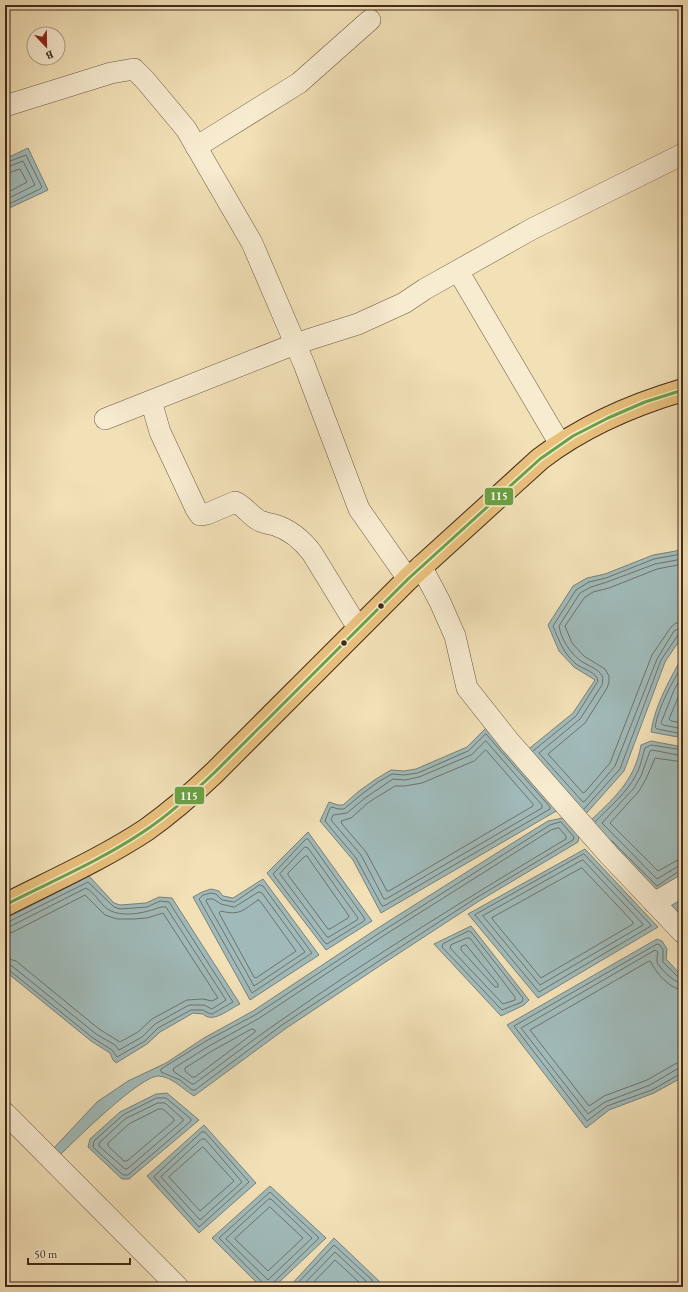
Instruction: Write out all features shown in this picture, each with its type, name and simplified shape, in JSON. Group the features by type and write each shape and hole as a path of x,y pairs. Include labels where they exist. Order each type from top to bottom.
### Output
{"main road":[{"path":"5,905 110,852 146,830 184,801 214,774 414,572 540,459 560,444 594,425 642,403 683,390"}],"street":[{"path":"196,147 299,83 370,20"},
{"path":"5,106 111,73 134,69 186,129 252,243 295,344 359,509 440,602 455,636 467,688 509,741 609,855 683,933"},
{"path":"105,419 295,344 358,324 404,303 424,289 532,229 683,154"},
{"path":"458,270 560,444"},
{"path":"152,401 160,432 200,515 207,514 235,502 241,504 260,521 277,526 304,542 358,628"},
{"path":"654,903 683,886"},
{"path":"5,1113 178,1287"}],"water":[{"path":"28,148 48,190 5,210 5,159"},
{"path":"683,546 683,635 665,662 624,771 584,816 525,752 573,713 595,680 574,667 559,651 548,625 573,586 587,578 605,574 653,555 676,551"},
{"path":"683,655 683,738 651,732 659,702"},
{"path":"487,727 558,810 381,913 353,860 320,821 329,802 343,805 359,791 391,770 404,771 416,769 467,747"},
{"path":"651,741 683,747 683,874 657,891 588,823 622,788 634,769 641,745"},
{"path":"563,818 579,836 578,842 479,901 384,963 285,1029 194,1096 164,1077 159,1076 150,1078 108,1110 59,1156 53,1149 97,1102 128,1081 166,1063 204,1038 253,1011 378,928 548,821"},
{"path":"308,832 372,921 326,950 267,873"},
{"path":"585,849 658,927 538,998 468,914"},
{"path":"89,876 114,903 120,905 146,903 159,897 172,898 240,1004 216,1017 207,1017 203,1014 193,1013 160,1032 147,1044 116,1063 110,1053 91,1041 5,971 5,919"},
{"path":"263,879 319,955 250,1000 193,897 211,889 219,891 223,896 233,898"},
{"path":"683,888 683,920 669,905"},
{"path":"471,926 529,1000 524,1005 501,1016 434,944"},
{"path":"657,939 662,941 667,949 666,959 683,977 683,1077 654,1093 609,1110 586,1128 507,1025"},
{"path":"167,1093 199,1120 129,1179 122,1179 88,1147 90,1139 120,1112 156,1094"},
{"path":"204,1125 256,1183 199,1233 147,1176"},
{"path":"270,1186 326,1238 274,1287 261,1287 212,1238"},
{"path":"334,1238 380,1282 374,1287 289,1287"}],"transit line":[{"name":"115","path":"5,905 77,870 129,841 155,824 190,796 408,579 540,459 573,436 608,418 645,402 683,390"}]}
